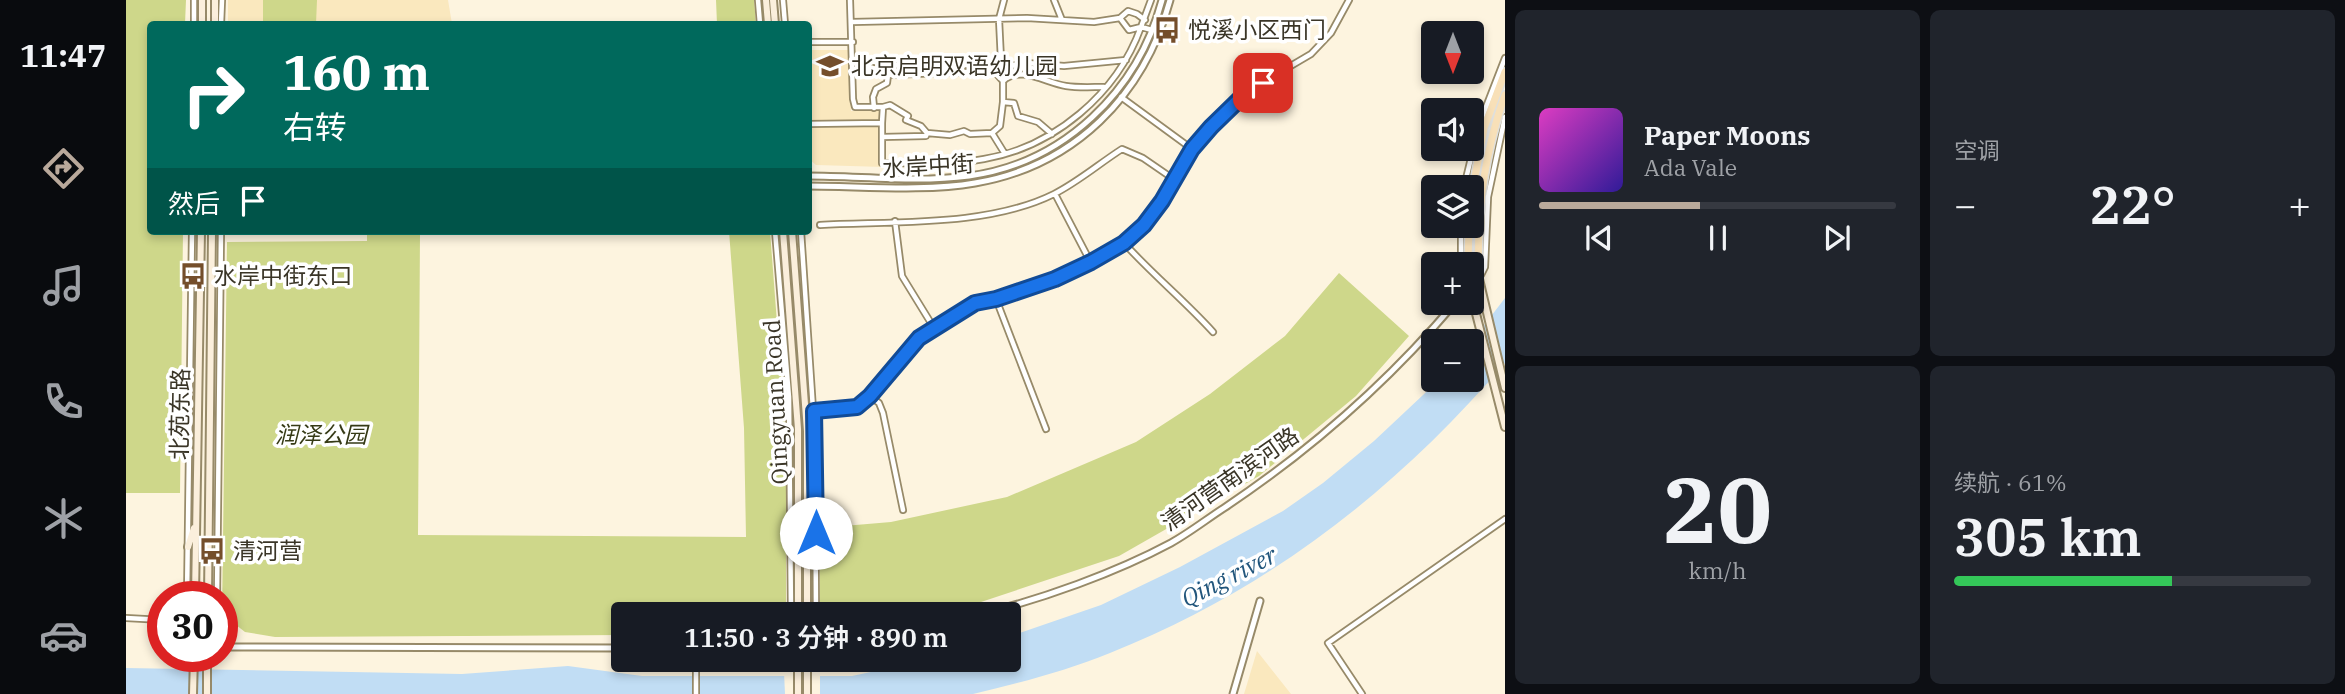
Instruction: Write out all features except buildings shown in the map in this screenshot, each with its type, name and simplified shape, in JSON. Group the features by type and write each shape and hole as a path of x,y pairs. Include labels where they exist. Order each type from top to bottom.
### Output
{"main road":[{"path":"202,0 202,21"},
{"path":"215,0 215,21"},
{"path":"766,0 768,21"},
{"path":"773,0 775,21"},
{"path":"1475,175 1484,128 1505,72"},
{"path":"1477,252 1480,189 1486,158 1505,95"},
{"name":"北苑东路","path":"195,581 201,235"},
{"name":"北苑东路","path":"208,581 212,235"},
{"name":"Qingyuan Road","path":"783,235 798,429 798,602"},
{"name":"Qingyuan Road","path":"792,235 807,431 807,602"},
{"path":"1484,307 1505,388"},
{"path":"1475,315 1505,428"},
{"path":"209,474 218,481"},
{"path":"188,547 196,523"},
{"path":"194,672 194,694"},
{"path":"207,672 207,694"},
{"path":"798,672 798,694"},
{"path":"807,672 807,694"}],"street":[{"path":"194,0 194,21"},
{"path":"222,0 222,21"},
{"path":"758,0 760,21"},
{"path":"783,0 785,21"},
{"path":"850,0 855,107 897,107 908,116 906,120 921,125 927,133"},
{"path":"1001,60 999,19 1004,0"},
{"path":"1054,0 1062,20"},
{"path":"883,107 882,163 948,164 1005,154 1052,134 1086,108 1106,87 1126,60 1145,20 1151,0"},
{"name":"水岸中街","path":"812,176 942,178 979,174 1028,159 1068,138 1096,115 1130,74 1152,30 1162,0"},
{"name":"水岸中街","path":"812,186 953,186 1000,178 1039,164 1069,146 1103,120 1122,97 1148,60 1170,0"},
{"path":"814,411 857,407 870,396 919,338 975,303 996,299 1055,279 1124,243 1144,225 1175,180 1192,149 1222,115 1248,91 1311,54 1331,33 1349,0"},
{"path":"852,22 999,19 1094,22 1120,18 1128,11 1138,13 1145,20"},
{"path":"1120,18 1129,30 1141,27 1152,30"},
{"path":"812,42 853,42"},
{"path":"1484,112 1505,58"},
{"path":"853,59 919,68 993,65 1001,60"},
{"path":"1001,60 1010,66 1027,63 1064,66 1126,60"},
{"path":"882,137 907,138 926,136 927,133 950,135 964,131 970,134 992,133 1000,127 1003,102 1003,81 994,71 993,65"},
{"path":"1008,76 1010,66"},
{"path":"873,108 876,89 887,83 888,75 994,71"},
{"path":"1003,81 1008,76 1018,74 1063,86 1106,87"},
{"path":"1122,97 1192,149"},
{"path":"1003,102 1014,103 1018,116 1038,122 1052,134"},
{"path":"1484,268 1488,197 1505,117"},
{"path":"812,124 882,123"},
{"path":"992,133 1005,154"},
{"path":"820,225 966,218 1016,207 1055,194 1122,149 1143,158 1175,180"},
{"path":"1055,194 1091,262"},
{"path":"895,221 902,276 934,328"},
{"path":"187,581 192,235"},
{"path":"217,581 221,235"},
{"path":"775,235 789,410 791,602"},
{"path":"801,235 814,411 816,602"},
{"path":"1124,243 1179,295 1213,332"},
{"path":"996,299 1046,429"},
{"name":"清河营南滨河路","path":"1018,602 1083,581 1171,543 1267,480 1343,419 1414,351 1445,315"},
{"path":"870,396 879,404 883,413 903,510"},
{"path":"1362,694 1328,643 1505,519"},
{"path":"1233,694 1261,601"},
{"path":"126,618 147,619"},
{"path":"238,647 611,648"},
{"path":"696,672 696,694"}],"shaded area":[{"path":"228,0 448,0 452,21 228,21"},
{"path":"812,50 851,50 851,111 882,111 884,167 816,165 812,162"},
{"path":"1257,651 1291,694 1244,694"}],"green space":[{"path":"126,0 186,0 185,21 147,21 147,235 183,235 180,493 126,493"},
{"path":"263,0 317,0 316,21 263,21"},
{"path":"716,0 754,0 756,21 717,21"},
{"name":"润泽公园","path":"367,235 420,235 418,535 746,537 744,428 729,235 770,235 786,441 786,602 611,602 611,635 275,637 245,632 238,627 238,581 222,581 227,242 367,241"},
{"path":"1339,273 1409,336 1356,396 1259,476 1119,556 981,602 820,602 820,528 891,522 1007,497 1136,442 1210,394 1285,336"}],"water":[{"path":"1505,298 1505,363 1484,386 1484,329 1481,329"},
{"name":"Qing river","path":"1426,392 1479,392 1419,453 1326,532 1223,599 1168,628 1110,653 1042,676 973,694 126,694 126,668 147,668 147,672 238,670 462,674 568,666 642,676 852,676 871,672 1021,672 1021,633 1101,605 1180,567 1283,511 1323,483 1374,441"}],"pier":[{"path":"784,672 820,672 820,694 785,694"}],"place":[{"name":"悦溪小区西门","path":"1167,30"},
{"name":"北京启明双语幼儿园","path":"830,66"},
{"name":"水岸中街东口","path":"193,276"},
{"name":"清河营","path":"212,551"}],"route":[{"path":"816,533 814,411 857,407 870,396 919,338 975,303 996,299 1055,279 1124,243 1144,225 1162,201 1192,149 1211,127 1248,91 1263,83"}]}
